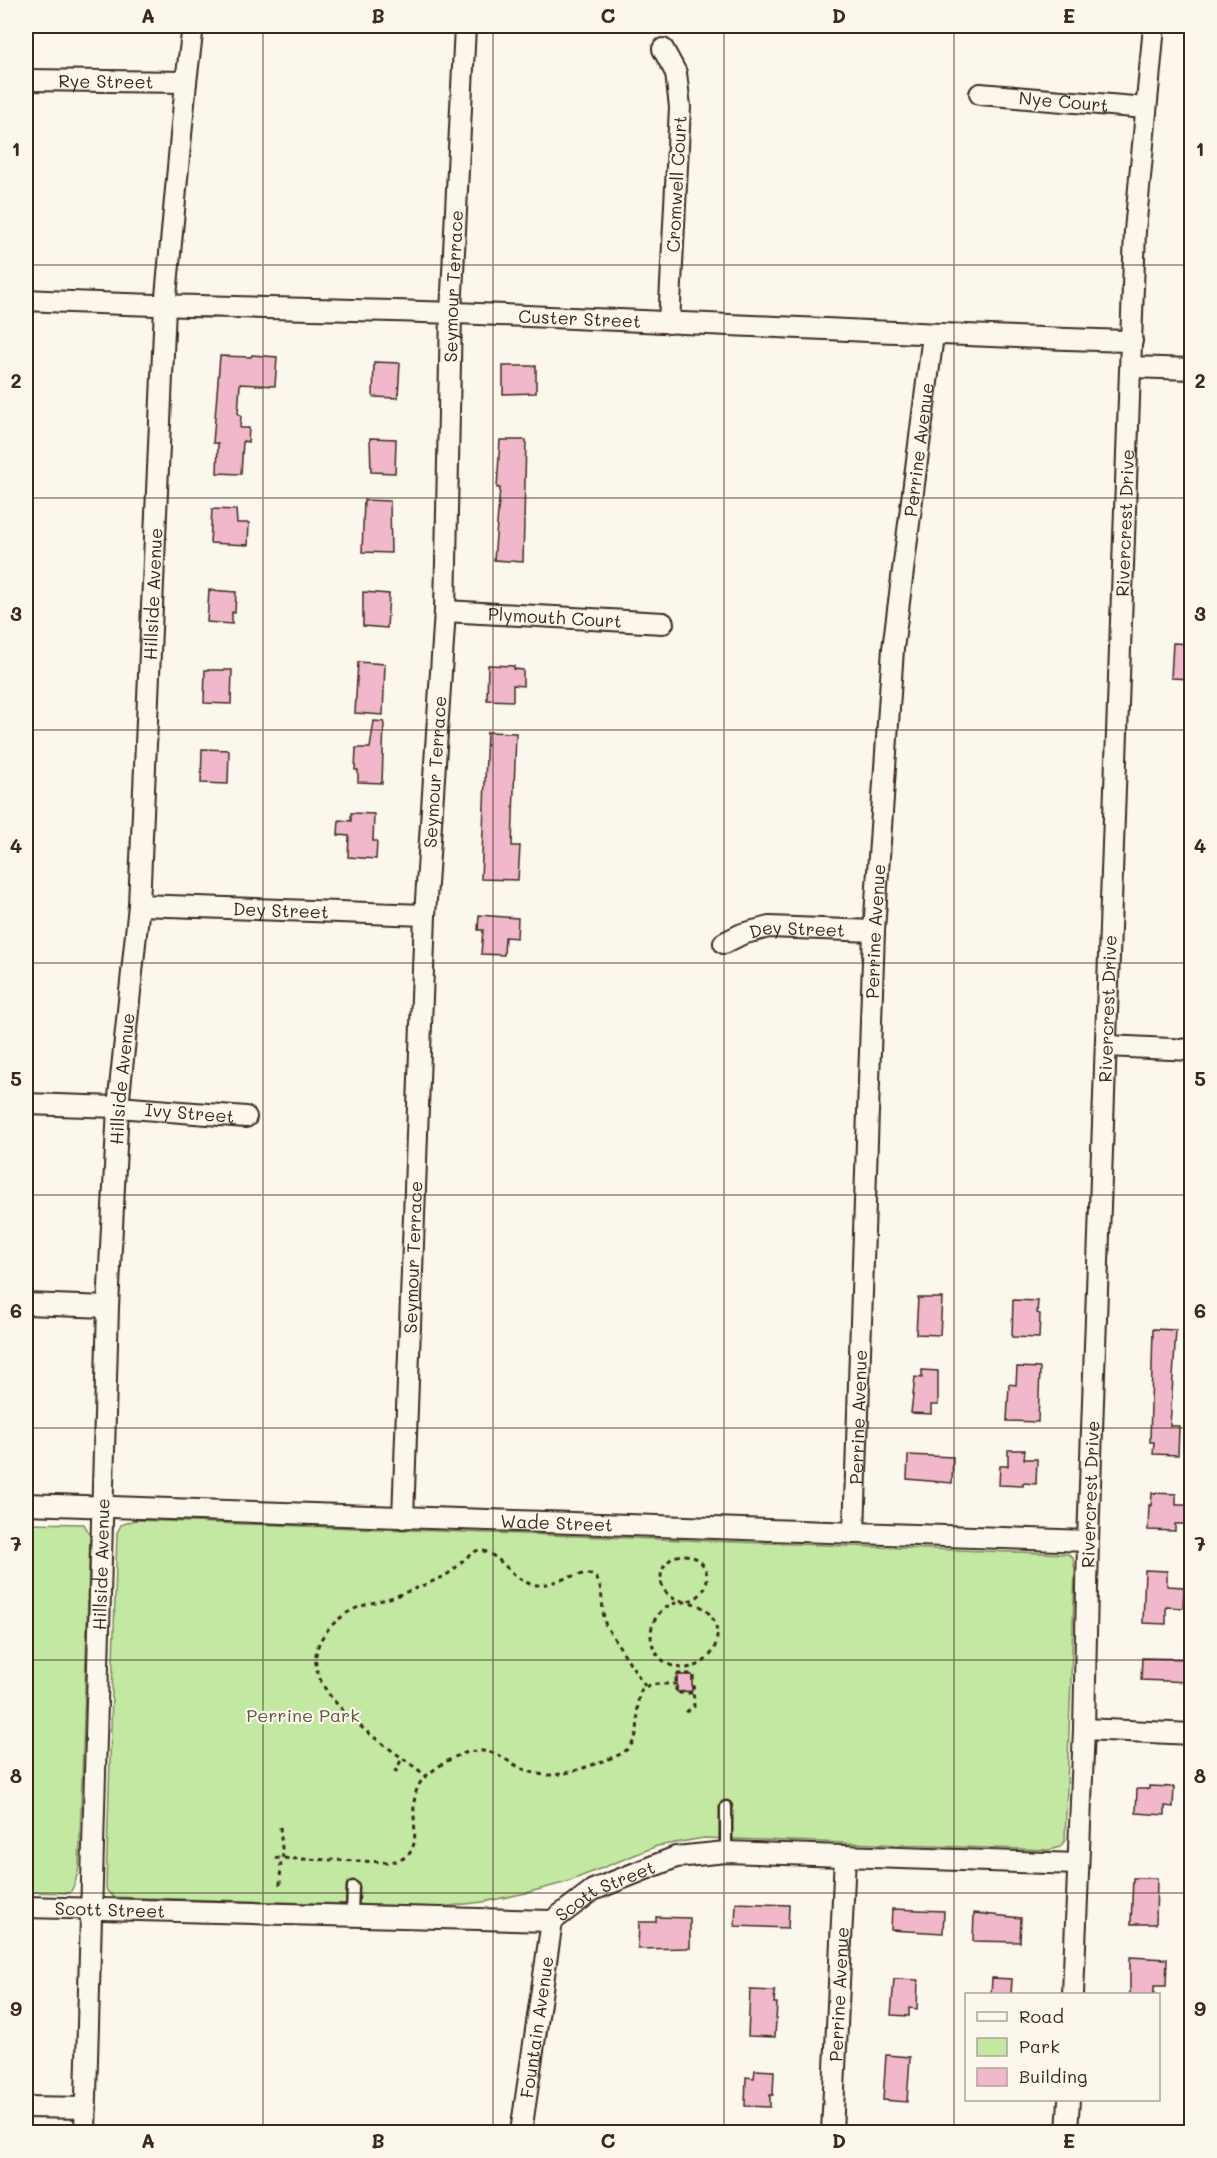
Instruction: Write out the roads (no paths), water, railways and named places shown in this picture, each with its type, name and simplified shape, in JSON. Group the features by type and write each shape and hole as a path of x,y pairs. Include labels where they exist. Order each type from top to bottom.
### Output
{"street":[{"name":"Hillside Avenue","path":"85,2133 108,1306 118,1107 139,906 165,307 186,82 194,26"},
{"name":"Seymour Terrace","path":"403,1518 425,915 445,611 451,313 465,26"},
{"name":"Rivercrest Drive","path":"1073,1993 1135,231 1154,26"},
{"name":"Cromwell Court","path":"663,49 676,73 680,107 669,323"},
{"name":"Rye Street","path":"26,80 186,82"},
{"name":"Nye Court","path":"980,94 1146,108"},
{"name":"Custer Street","path":"26,300 165,307 451,313 933,335 1132,341"},
{"name":"Perrine Avenue","path":"854,1533 874,931 892,649 933,335"},
{"path":"1131,367 1191,369"},
{"name":"Plymouth Court","path":"445,611 663,623"},
{"name":"Dey Street","path":"139,906 425,915"},
{"name":"Dey Street","path":"724,943 742,934 769,927 874,931"},
{"path":"1107,1046 1191,1050"},
{"name":"Ivy Street","path":"26,1104 118,1107 246,1117"},
{"path":"26,1304 108,1306"},
{"name":"Wade Street","path":"26,1504 1088,1541"},
{"path":"1084,1729 1191,1734"},
{"name":"Scott Street","path":"26,1907 552,1921 593,1890 676,1857 726,1852 1078,1864"},
{"name":"Perrine Avenue","path":"832,2133 845,1856"},
{"name":"Fountain Avenue","path":"521,2133 552,1921"},
{"path":"1067,2133 1069,2101"},
{"path":"26,2107 86,2108"}],"lane":[{"path":"726,1807 726,1852"},
{"path":"352,1914 353,1887"}],"park label":[{"name":"Perrine Park","path":"303,1715"}]}
